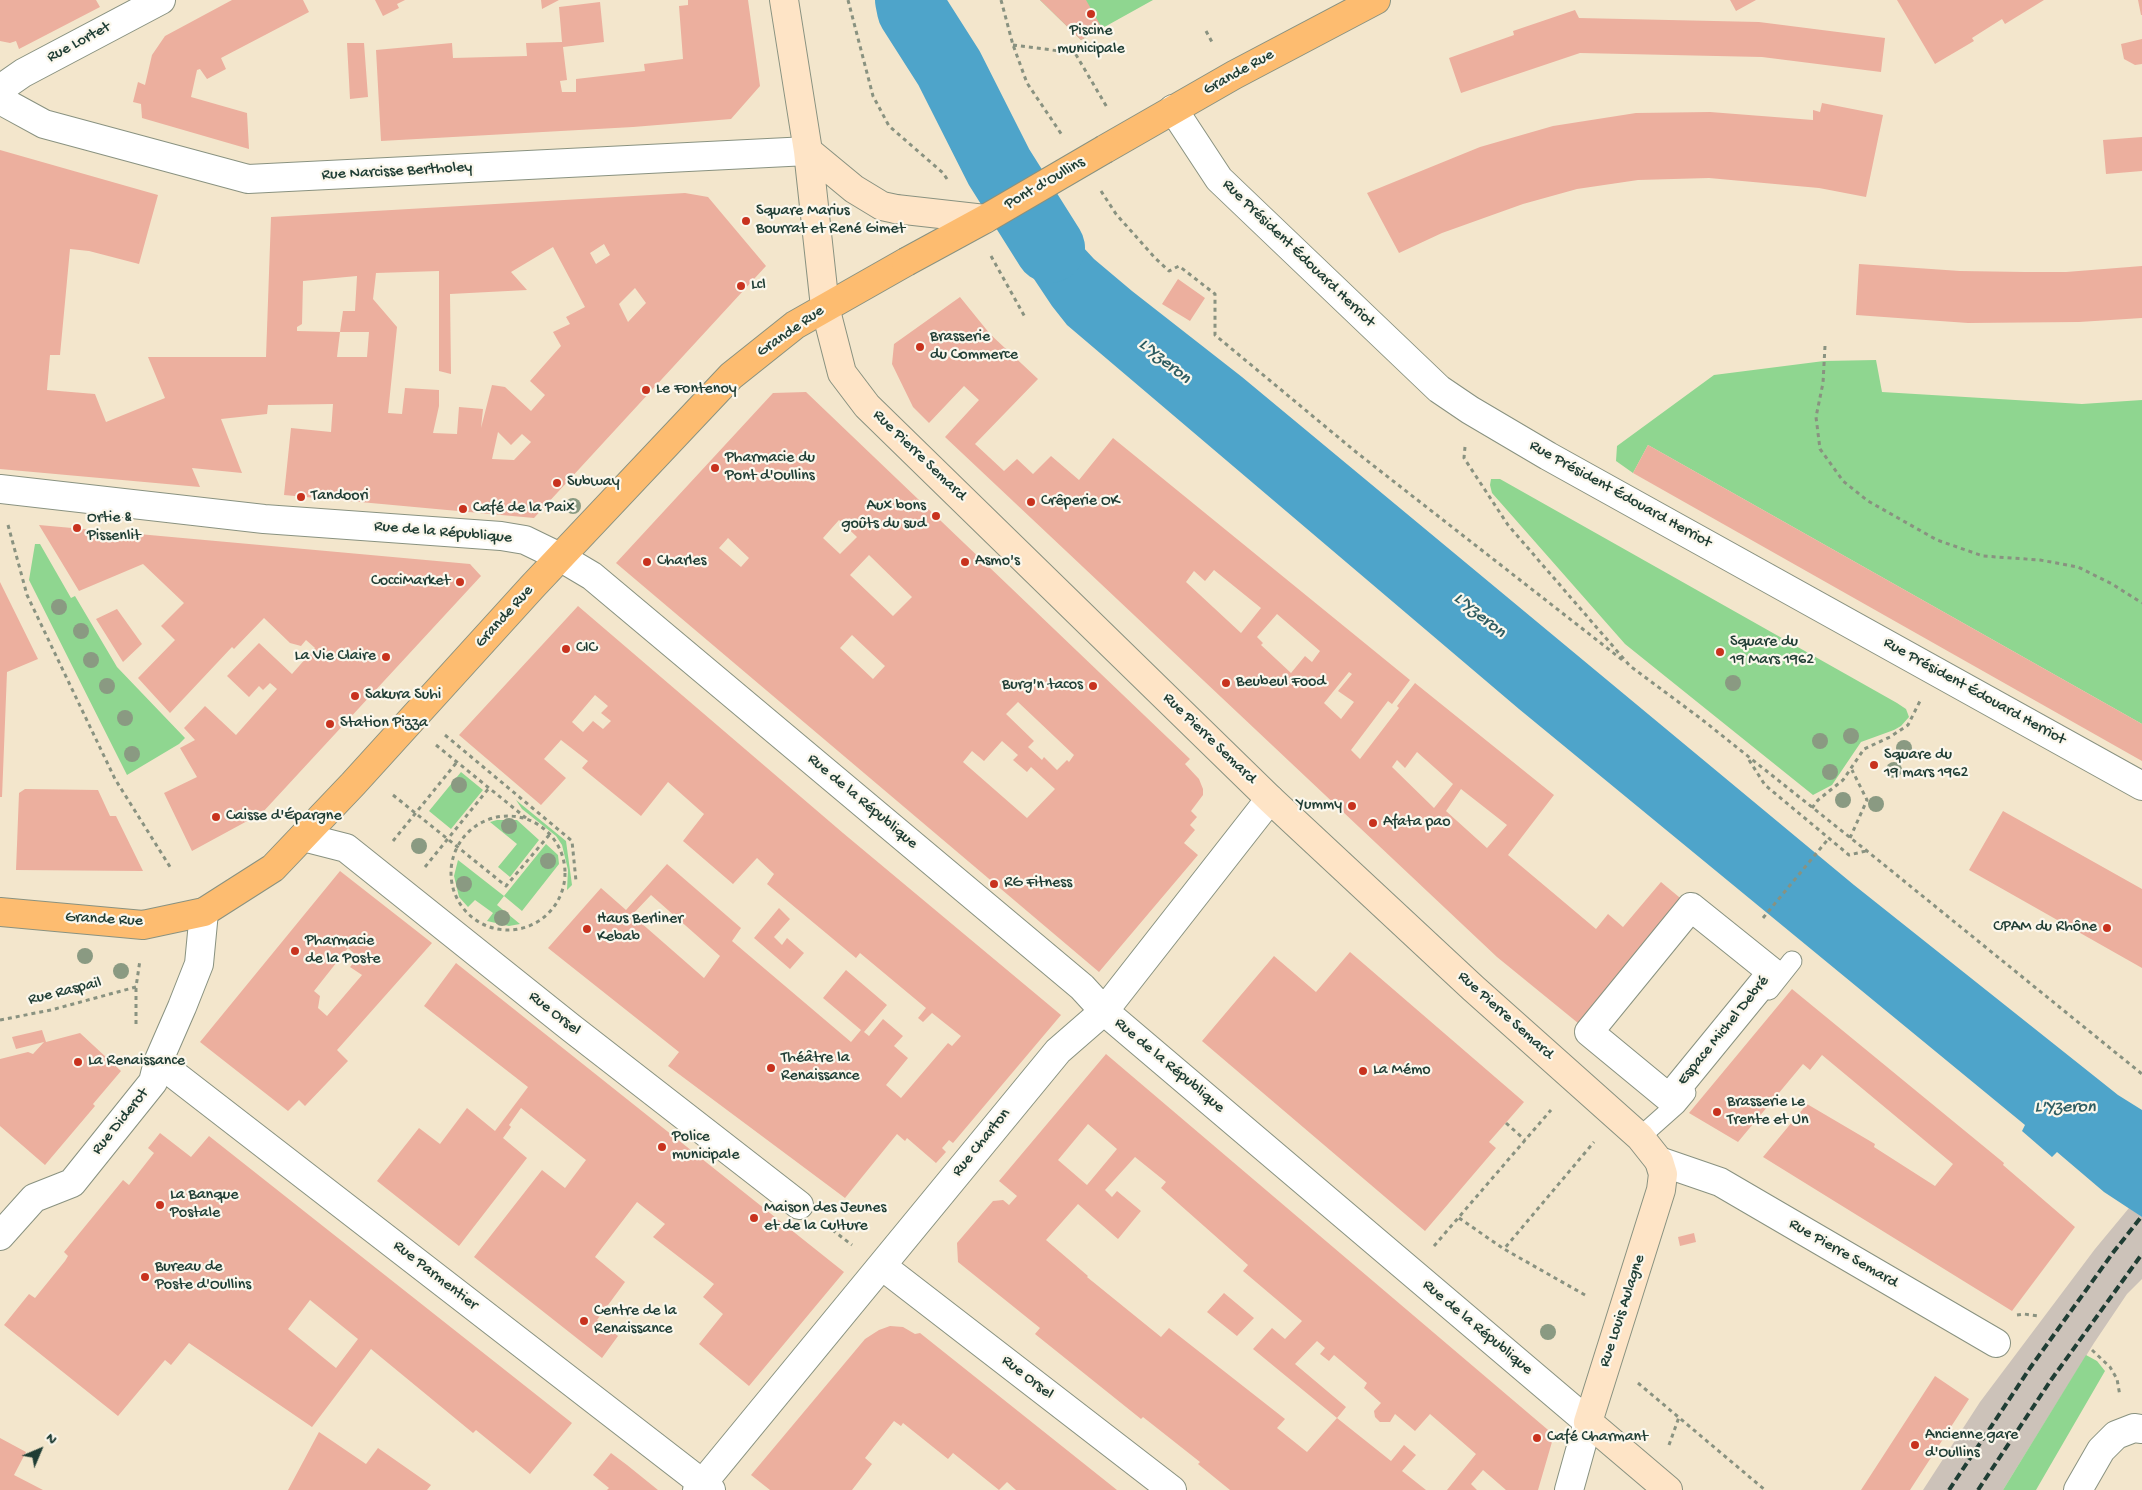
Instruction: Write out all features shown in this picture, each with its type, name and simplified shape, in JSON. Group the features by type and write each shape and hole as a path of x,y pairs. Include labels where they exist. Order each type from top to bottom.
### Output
{"main road":[{"name":"Rue Pierre Semard","path":"784,0 808,151 825,307 842,373 867,406 1270,799 1473,988 1640,1137"},
{"name":"Grande Rue","path":"1115,143 1234,75 1376,0"},
{"name":"Pont d'Oullins","path":"985,219 1115,143"},
{"path":"808,151 854,188 882,206 985,219"},
{"name":"Grande Rue","path":"0,912 143,925 204,912 273,868 379,757 560,557 731,376 795,325 985,219"},
{"path":"1640,1137 1659,1160"},
{"name":"Rue Louis Aulagne","path":"1588,1422 1661,1190 1663,1174 1659,1160"},
{"path":"1588,1422 1668,1490"}],"street":[{"name":"Rue Lortet","path":"0,89 23,73 161,0"},
{"name":"Rue Narcisse Bertholey","path":"0,100 44,124 248,179 808,151"},
{"name":"Rue Président Édouard Herriot","path":"1173,110 1219,179 1439,389 1470,410 2142,786"},
{"name":"Rue de la République","path":"0,489 264,519 501,536 524,540 560,557 592,576 1082,987 1104,1011 1588,1422"},
{"name":"Rue Charton","path":"703,1488 1058,1051 1104,1011 1270,799"},
{"name":"Rue Orsel","path":"303,838 346,848 577,1032 799,1205"},
{"name":"Espace Michel Debré","path":"1692,907 1772,972 1669,1098 1589,1032 1692,907"},
{"name":"Rue Diderot","path":"0,1236 34,1198 72,1183 153,1082 158,1062 199,964 204,912"},
{"name":"Rue Parmentier","path":"158,1062 703,1488"},
{"name":"Rue Pierre Semard","path":"1659,1160 1720,1182 1996,1342"},
{"name":"Rue Orsel","path":"882,1266 1172,1490"},
{"name":"Rue Louis Aulagne","path":"1569,1490 1588,1422"},
{"path":"2078,1490 2101,1450 2116,1435 2134,1428 2142,1429"}],"lane":[{"path":"1640,1137 1676,1104 1792,962"}],"path":[{"path":"848,0 873,96 889,126 944,173 948,182"},
{"path":"1206,32 1213,44"},
{"path":"1013,44 1075,54 1115,143"},
{"path":"987,249 1025,316"},
{"path":"1155,258 1169,271 1180,266 1214,294 1215,335 1356,452 1630,666 1700,718 2142,1074"},
{"path":"1825,346 1823,383 1816,417 1820,449 1843,481 1868,501 1937,540 1983,556 2040,560 2078,568 2112,584 2142,603"},
{"path":"1470,410 1464,458 1508,525 1630,666"},
{"path":"8,524 31,604 115,779 172,870"},
{"path":"1812,808 1818,800 1843,780 1852,770 1864,749 1890,737 1908,725 1936,671"},
{"path":"445,735 572,841 576,881"},
{"path":"436,745 528,820 550,834 562,857 565,870 564,883 554,906 545,916 534,924 516,929 496,929 483,924 462,908 456,896 451,876 453,857 466,834 489,819 515,816 528,820"},
{"path":"1748,758 1765,785 1849,855 1867,851"},
{"path":"388,846 457,762"},
{"path":"1850,838 1867,800 1852,770"},
{"path":"420,873 489,788"},
{"path":"393,795 506,886 550,834"},
{"path":"1763,918 1829,838"},
{"path":"136,1032 136,987 140,958"},
{"name":"Rue Raspail","path":"0,1020 51,1010 136,987"},
{"path":"1412,1273 1551,1110"},
{"path":"1506,1123 1525,1140"},
{"path":"1504,1249 1596,1139"},
{"path":"799,1205 882,1266"},
{"path":"1459,1218 1504,1249 1585,1296"},
{"path":"2011,1316 2024,1314 2039,1316"},
{"path":"2092,1350 2110,1367"},
{"path":"1608,1358 1765,1490"}],"shaded area":[{"path":"2129,1208 2142,1217 2142,1279 2127,1294 2094,1343 2003,1490 1923,1490 1980,1402 2095,1249"}],"green space":[{"name":"Piscine municipale","path":"1040,0 1153,0 1081,40"},
{"path":"1876,360 1882,392 2082,404 2142,400 2142,724 1648,445 1633,473 1616,461 1617,446 1714,375 1824,361"},
{"name":"Square du 19 Mars 1962","path":"1491,479 1500,479 1897,703 1906,709 1909,717 1901,726 1894,730 1861,742 1832,785 1813,795 1625,644 1492,493"},
{"path":"35,544 40,544 71,598 75,596 117,667 185,738 179,744 127,775 29,580"},
{"path":"461,772 483,790 451,829 429,811"},
{"path":"516,800 566,841 572,885 567,890 568,870 562,845 556,836 522,809"},
{"path":"517,820 539,840 510,877 498,867 517,844 490,822"},
{"path":"546,844 558,855 559,864 522,911 504,896"},
{"path":"458,860 504,896 497,905 520,924 509,926 487,921 493,913 475,900 468,907 459,897 454,876"},
{"path":"2086,1355 2097,1361 2105,1371 2036,1490 2003,1490"}],"water":[{"name":"L'Yzeron","path":"1013,158 1070,233 1094,259 1242,377 1854,885 2118,1095 2142,1110 2142,1217 2104,1192 2057,1152 2052,1157 2022,1131 2025,1125 1519,709 1067,325 1030,273 983,176"}],"building":[{"path":"0,0 96,0 100,7 19,49 16,41 10,43 0,41"},
{"path":"232,0 303,0 309,12 221,58 226,69 207,79 200,69 197,70 191,97 247,113 249,149 142,118 141,104 133,102 138,82 145,85 152,55 165,36"},
{"path":"375,0 405,0 397,4 399,8 383,16"},
{"path":"541,0 559,0 542,9"},
{"path":"688,0 748,0 760,86 731,119 633,127 381,141 376,50 452,43 453,58 527,56 526,43 562,42 559,7 600,2 604,42 563,47 567,80 560,81 562,92 576,92 576,79 645,71 644,64 683,59 679,6 688,5"},
{"path":"1040,0 1086,0 1102,28 1081,40"},
{"path":"1730,0 1756,0 1736,11"},
{"path":"1897,0 2044,0 2005,24 2002,19 1972,38 1974,41 1935,64"},
{"path":"2138,0 2142,0 2142,15 2141,15"},
{"path":"1575,10 1579,18 1759,22 1885,38 1881,72 1762,57 1580,53 1461,93 1449,58 1514,35 1513,31"},
{"path":"2142,39 2142,64 2135,65 2124,59 2121,44"},
{"path":"347,43 364,43 368,97 350,99"},
{"path":"1822,103 1883,115 1866,197 1819,188 1709,178 1638,180 1577,189 1523,204 1442,233 1399,253 1367,193 1480,147 1553,126 1636,113 1710,112 1813,120 1813,110 1820,112"},
{"path":"2142,137 2142,171 2106,174 2103,140"},
{"path":"0,150 158,195 139,264 89,251 70,249 60,355 50,355 47,390 95,394 106,422 165,398 148,357 266,357 271,217 685,193 708,197 766,266 534,518 284,495 291,428 331,432 333,404 268,405 267,414 221,419 242,473 192,468 200,487 0,469","holes":["604,244 610,255 596,264 590,253","553,247 585,307 566,317 570,324 553,332 561,346 530,381 545,395 531,411 505,387 492,385 481,428 483,409 459,407 457,434 433,433 439,406 439,390 405,388 402,414 388,413 397,327 373,299 376,273 439,271 439,371 451,374 450,294 527,290 511,272","357,276 355,311 343,311 340,332 297,331 297,327 302,324 303,281","635,288 646,303 628,322 619,304","340,332 369,332 367,357 337,357","498,432 511,445 522,434 531,442 514,460 492,459"]},
{"path":"1859,264 1960,271 2025,272 2066,272 2142,266 2142,318 2079,322 1968,323 1856,315"},
{"path":"1178,279 1205,298 1190,321 1162,304"},
{"path":"960,297 990,334 1038,379 975,444 1004,471 1017,459 1033,474 1051,456 1079,480 1113,438 1410,680 1392,704 1388,701 1351,750 1360,759 1399,708 1397,706 1415,683 1554,795 1508,855 1596,929 1608,914 1623,927 1661,882 1691,907 1589,1032 1497,957 945,437 979,400 964,386 929,423 913,407 892,364 894,344","holes":["1214,570 1261,608 1241,633 1186,582 1194,571 1205,581","1277,614 1320,651 1312,662 1305,656 1291,673 1261,645 1263,643 1257,637","1349,672 1352,674 1338,691 1354,702 1341,719 1324,703","1417,752 1453,784 1434,808 1392,767 1397,760 1405,768","1461,789 1507,825 1487,848 1446,811"]},
{"path":"806,392 1190,759 1185,764 1199,779 1203,795 1191,811 1197,817 1190,825 1195,830 1184,843 1198,855 1099,972 616,563 773,393","holes":["839,520 857,537 840,554 823,538","728,538 749,558 741,567 719,548","869,555 912,597 893,616 850,575","852,635 885,666 873,679 840,648","1018,702 1074,755 1069,762 1067,760 1057,770 1044,757 1042,760 1028,747 1034,741 1006,714","1002,741 1018,755 1013,760 1027,772 1031,767 1055,789 1027,818 963,762 972,751 984,761"]},
{"path":"1648,445 2142,724 2142,761 1633,473"},
{"path":"39,525 470,564 481,576 262,813 192,851 164,793 197,777 180,748 195,740 184,728 205,706 236,735 277,689 270,683 263,690 259,686 249,697 227,676 259,643 292,674 315,648 306,640 301,646 290,643 264,618 234,649 232,647 170,713 138,678 175,640 161,626 184,603 143,564 79,591"},
{"path":"0,582 38,659 7,672 2,797 0,797"},
{"path":"578,606 843,833 1061,1015 953,1143 949,1140 942,1148 946,1152 936,1163 907,1138 905,1141 897,1134 845,1198 668,1066 679,1052 548,948 601,888 626,910 667,864 741,928 732,941 851,1042 861,1030 823,998 846,970 887,1005 864,1032 869,1036 883,1019 903,1036 894,1046 908,1058 886,1085 901,1098 948,1043 952,1046 961,1036 932,1013 923,1022 918,1018 926,1008 860,953 856,958 767,884 774,874 757,858 733,884 683,841 704,814 668,782 641,816 582,768 588,761 561,740 544,759 566,778 541,805 459,735","holes":["595,695 608,706 601,713 611,721 603,729 593,721 583,732 572,722","651,895 720,956 704,978 632,915"]},
{"path":"117,609 142,644 123,662 96,619"},
{"path":"25,789 98,790 110,816 116,816 143,871 16,870 19,793"},
{"name":"CPAM du Rhône","path":"2003,811 2142,889 2142,968 1969,870"},
{"path":"340,871 432,943 337,1050 348,1061 305,1106 299,1100 288,1111 200,1042","holes":["348,948 358,957 350,967 362,975 327,1016 318,1008 320,996 314,991"]},
{"path":"779,908 790,919 774,937 782,945 787,938 804,953 790,969 754,938"},
{"name":"La Mémo","path":"1350,952 1524,1102 1489,1142 1496,1148 1425,1231 1202,1041 1274,956 1316,992"},
{"path":"456,963 844,1272 749,1386 699,1344 723,1314 703,1297 714,1284 653,1237 665,1224 637,1202 595,1257 625,1282 597,1320 618,1336 602,1358 474,1257 542,1170 565,1188 586,1160 521,1108 509,1125 511,1127 503,1138 527,1158 459,1246 377,1181 419,1128 440,1144 467,1108 495,1131 528,1087 424,1006"},
{"path":"1792,989 2004,1163 2003,1165 2075,1227 2012,1311 1763,1157 1807,1104 1875,1144 1874,1147 1935,1186 1953,1164 1822,1055 1810,1070 1803,1064 1738,1142 1689,1113"},
{"path":"42,1030 46,1042 80,1033 121,1071 93,1104 95,1106 45,1165 0,1126 0,1059 28,1052 33,1054 44,1042 16,1049 12,1037"},
{"path":"1106,1054 1554,1435 1538,1490 1506,1490 1483,1470 1471,1484 1477,1490 1447,1490 1476,1454 1430,1414 1415,1431 1395,1414 1390,1422 1380,1422 1375,1417 1374,1411 1381,1403 1364,1388 1367,1383 1334,1355 1329,1361 1320,1354 1325,1348 1317,1341 1295,1364 1346,1407 1337,1418 1391,1461 1404,1445 1416,1455 1402,1471 1426,1490 1230,1490 1198,1464 1200,1462 1143,1417 1141,1419 1035,1334 1040,1328 958,1262 957,1243 993,1201 1003,1200 1009,1205 1017,1196 999,1181","holes":["1088,1124 1117,1149 1087,1185 1058,1160","1135,1157 1166,1182 1161,1188 1248,1265 1243,1271 1302,1321 1285,1339 1272,1328 1253,1349 1337,1418 1307,1452 1277,1428 1285,1419 1169,1328 1161,1337 1087,1277 1046,1240 1078,1204 1118,1239 1141,1211 1117,1191 1112,1197 1105,1190"]},
{"path":"160,1133 191,1157 209,1136 572,1423 530,1474 476,1430 473,1433 371,1349 312,1427 189,1343 171,1365 165,1360 118,1416 4,1325 29,1294 35,1298 65,1261 68,1256 64,1252 123,1180 129,1185 154,1153 148,1148","holes":["310,1300 358,1339 336,1368 288,1329"]},
{"path":"1694,1233 1696,1242 1680,1246 1678,1237"},
{"path":"1224,1293 1254,1318 1237,1336 1207,1312"},
{"path":"890,1326 903,1327 915,1334 920,1333 1117,1490 1016,1490 1007,1482 999,1490 953,1453 948,1459 903,1423 901,1426 894,1421 865,1458 872,1464 852,1490 770,1490 751,1475 865,1339 879,1330"},
{"name":"Ancienne gare d'Oullins","path":"1935,1376 1969,1399 1910,1490 1861,1490"},
{"path":"319,1432 366,1464 378,1448 431,1485 427,1490 288,1490"},
{"path":"0,1438 26,1452 14,1475 43,1490 0,1490"},
{"path":"611,1453 658,1490 607,1490 609,1488 593,1475"}],"waterway":[{"name":"L'Yzeron","path":"910,0 912,10 949,68 999,167 1050,248"}],"railway":[{"path":"1949,1490 2030,1368 2112,1254 2142,1216"},
{"path":"1978,1490 2051,1380 2142,1254"}],"place":[{"name":"Piscine municipale","path":"1091,14"},
{"name":"Square Marius Bourrat et René Gimet","path":"746,221"},
{"name":"Lcl","path":"741,286"},
{"name":"Brasserie du Commerce","path":"920,347"},
{"name":"Le Fontenoy","path":"646,390"},
{"name":"Pharmacie du Pont d'Oullins","path":"715,468"},
{"name":"Subway","path":"557,483"},
{"name":"Tandoori","path":"301,497"},
{"name":"Crêperie OK","path":"1031,502"},
{"name":"Café de la Paix","path":"463,509"},
{"name":"Aux bons goûts du sud","path":"936,516"},
{"name":"Ortie & Pissenlit","path":"77,528"},
{"name":"Charles","path":"647,562"},
{"name":"Asmo's","path":"965,562"},
{"name":"CocciMarket","path":"460,582"},
{"name":"CIC","path":"566,649"},
{"name":"Square du 19 Mars 1962","path":"1720,652"},
{"name":"La Vie Claire","path":"386,657"},
{"name":"Beubeul Food","path":"1226,683"},
{"name":"Burg'n tacos","path":"1093,686"},
{"name":"Sakura Suhi","path":"355,696"},
{"name":"Station Pizza","path":"330,724"},
{"name":"Square du 19 mars 1962","path":"1874,765"},
{"name":"Yummy","path":"1352,806"},
{"name":"Caisse d'Épargne","path":"216,817"},
{"name":"Afata pao","path":"1373,823"},
{"name":"RG Fitness","path":"994,884"},
{"name":"CPAM du Rhône","path":"2107,928"},
{"name":"Haus Berliner Kebab","path":"587,929"},
{"name":"Pharmacie de la Poste","path":"295,951"},
{"name":"La Renaissance","path":"78,1062"},
{"name":"Théâtre la Renaissance","path":"771,1068"},
{"name":"La Mémo","path":"1363,1071"},
{"name":"Brasserie Le Trente et Un","path":"1717,1112"},
{"name":"Police municipale","path":"662,1147"},
{"name":"La Banque Postale","path":"160,1205"},
{"name":"Maison des Jeunes et de la Culture","path":"754,1218"},
{"name":"Bureau de Poste d'Oullins","path":"145,1277"},
{"name":"Centre de la Renaissance","path":"584,1321"},
{"name":"Café Charmant","path":"1537,1438"},
{"name":"Ancienne gare d'Oullins","path":"1915,1445"}]}
